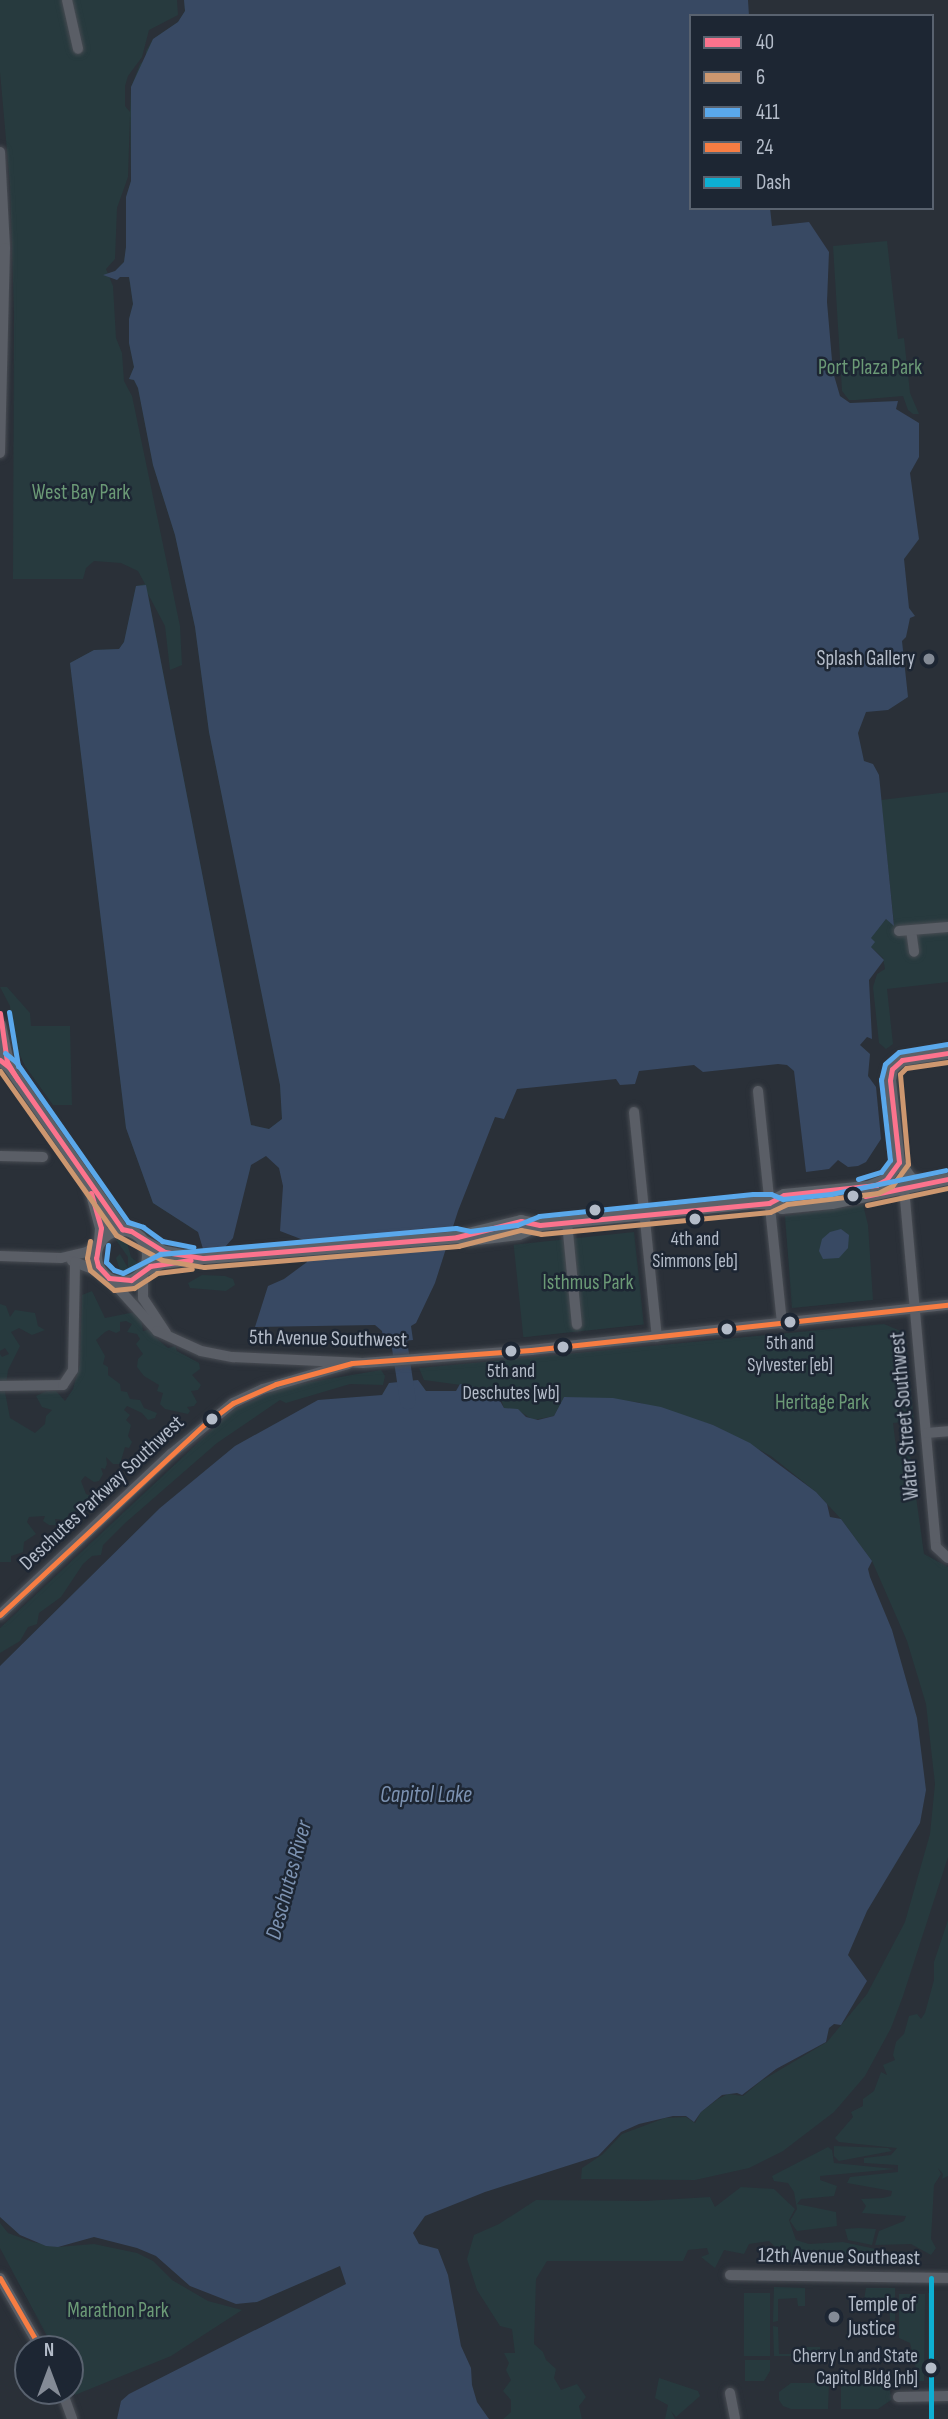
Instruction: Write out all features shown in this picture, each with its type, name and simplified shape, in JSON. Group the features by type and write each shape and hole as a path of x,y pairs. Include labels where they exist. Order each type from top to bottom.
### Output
{"main road":[{"path":"0,1013 4,1063 89,1187 122,1229"},
{"path":"924,1183 911,1180 899,1162 890,1073 902,1059 948,1053"},
{"path":"89,1187 101,1228 96,1258 106,1275 124,1282 147,1269 204,1258 519,1234 540,1225 769,1203 783,1195 876,1185 886,1180 899,1162"},
{"path":"769,1203 782,1208 807,1205 948,1179"},
{"path":"100,1242 113,1231 122,1229 139,1235 158,1249 204,1258"},
{"path":"145,1242 149,1257 147,1269"}],"street":[{"path":"66,0 78,49"},
{"path":"0,152 5,247 0,453"},
{"path":"899,931 948,927"},
{"path":"911,930 914,952"},
{"path":"758,1091 782,1324"},
{"path":"634,1112 657,1337"},
{"path":"0,1156 43,1157"},
{"name":"Water Street Southwest","path":"904,1188 936,1547 945,1557"},
{"path":"567,1222 577,1325"},
{"path":"61,1258 87,1252 100,1242"},
{"path":"0,1256 61,1258 106,1275"},
{"path":"0,1386 63,1385 73,1370 75,1262"},
{"path":"147,1269 143,1298 170,1339"},
{"name":"5th Avenue Southwest","path":"106,1275 150,1325 170,1339 187,1346 216,1355 352,1363 383,1363 657,1337 948,1305"},
{"name":"Deschutes Parkway Southwest","path":"0,1615 171,1454 233,1404 262,1389 352,1363"},
{"path":"927,1433 948,1431"},
{"name":"12th Avenue Southeast","path":"730,2275 948,2278"},
{"path":"0,2278 33,2335"},
{"path":"730,2393 735,2419"},
{"path":"898,2397 948,2396"}],"green space":[{"name":"West Bay Park","path":"0,0 177,0 178,15 149,30 142,57 128,76 125,106 130,112 131,87 140,64 146,59 146,51 153,39 178,22 185,11 184,0 231,0 313,1124 241,1145 251,1165 244,1192 198,1232 153,1203 126,1128 70,663 94,650 119,649 124,642 136,586 145,584 138,571 121,563 94,561 86,568 83,579 13,579 14,314 10,184 0,72","holes":["130,115 131,181 126,197 124,262 119,267 120,277 129,277 133,304 129,319 129,343 134,367 129,379 134,380 138,388 153,465 175,535 195,627 209,732 280,1085 282,1119 269,1129 251,1125 148,594 165,626 170,670 182,665 180,626 132,396 124,381 122,353 116,338 113,286 106,269 115,259 117,208 128,177"]},
{"name":"Port Plaza Park","path":"887,241 898,339 904,338 910,393 919,414 908,410 903,396 849,400 842,391 833,246"},
{"path":"948,792 948,982 887,989 893,1044 886,1049 879,1043 873,987 877,974 885,969 883,958 871,947 870,938 886,919 894,924 881,800"},
{"path":"0,987 7,987 30,1013 31,1026 70,1026 72,1105 53,1105 25,1066 13,1040 10,1006"},
{"path":"863,1205 868,1225 873,1300 792,1308 785,1216"},
{"name":"Isthmus Park","path":"634,1232 644,1324 523,1337 514,1245"},
{"path":"126,1239 131,1257 138,1263 132,1271 121,1273 116,1258 120,1254 128,1268 128,1257 116,1240"},
{"path":"202,1275 225,1276 233,1279 235,1285 226,1291 190,1288 188,1283"},
{"path":"92,1291 105,1318 135,1312 141,1318 143,1331 152,1329 156,1338 168,1348 175,1346 177,1351 199,1363 200,1369 192,1375 201,1385 198,1390 191,1391 197,1402 194,1406 187,1407 190,1411 188,1414 165,1409 160,1404 163,1393 157,1391 159,1385 144,1376 137,1367 138,1359 143,1354 136,1344 140,1339 137,1334 127,1332 132,1324 120,1322 120,1331 105,1332 96,1340 105,1356 103,1364 108,1367 108,1375 120,1384 121,1391 127,1392 130,1399 140,1400 144,1408 157,1413 155,1418 148,1420 142,1413 127,1406 124,1410 130,1415 126,1420 131,1425 128,1436 132,1442 129,1448 125,1447 120,1464 113,1464 106,1457 107,1464 105,1469 101,1468 103,1474 99,1481 94,1482 85,1476 81,1481 86,1494 95,1498 95,1507 78,1506 74,1513 69,1513 66,1520 55,1519 56,1525 43,1521 45,1516 29,1517 27,1522 36,1534 24,1542 23,1552 11,1556 11,1562 0,1562 0,1354 2,1357 9,1354 5,1348 0,1351 0,1304 6,1306 10,1317 15,1310 35,1313 38,1326 45,1330 32,1335 19,1328 11,1332 20,1346 8,1370 5,1392 10,1418 35,1433 45,1424 46,1416 52,1410 42,1407 36,1396 47,1391 56,1391 65,1401 73,1389 80,1364 82,1295"},
{"name":"Heritage Park","path":"884,1324 905,1333 914,1421 893,1423 897,1455 910,1454 924,1554 948,1567 948,1857 903,1996 891,2028 865,2076 834,2112 783,2151 749,2168 695,2180 581,2179 582,2168 603,2154 622,2134 665,2118 686,2117 695,2123 701,2112 718,2099 728,2094 743,2096 761,2081 827,2042 867,1994 905,1922 930,1834 935,1784 926,1704 907,1641 872,1561 841,1519 816,1492 771,1456 713,1425 637,1402 564,1397 554,1416 533,1420 518,1410 504,1408 500,1396 483,1388 424,1380 419,1368"},
{"path":"381,1370 385,1376 383,1385 350,1384 286,1403 280,1400 217,1443 124,1524 103,1545 101,1555 92,1556 83,1564 61,1597 39,1613 37,1624 28,1627 20,1641 0,1653 0,1628 232,1411 282,1387"},
{"path":"948,1920 948,2176 942,2179 943,2174 938,2168 941,2174 934,2185 931,2239 936,2248 931,2255 911,2244 875,2245 879,2231 904,2221 906,2216 862,2213 866,2206 861,2199 891,2196 892,2191 847,2183 850,2177 898,2172 898,2165 864,2163 864,2158 891,2155 897,2148 839,2142 835,2138 853,2117 851,2112 863,2106 863,2099 874,2091 881,2072 887,2075 883,2065 895,2060 893,2055 896,2042 904,2034 909,2016 917,2014 921,2019 925,2013 934,1980 934,1962"},
{"path":"834,2146 888,2148 892,2151 839,2161 834,2156"},
{"path":"828,2147 832,2150 834,2163 895,2169 820,2176 820,2180 837,2186 834,2196 801,2199 797,2204 836,2212 837,2226 797,2231 790,2221 797,2209 794,2192 788,2183 774,2181 772,2176"},
{"path":"741,2187 774,2189 795,2209 789,2220 796,2240 809,2244 843,2242 885,2251 888,2257 849,2255 835,2250 787,2258 769,2241 749,2244 744,2254 724,2250 715,2268 701,2257 709,2254 707,2248 688,2250 683,2261 547,2261 536,2279 534,2344 556,2369 554,2378 561,2390 577,2384 586,2397 579,2406 582,2419 503,2419 511,2412 511,2400 503,2391 511,2380 506,2370 509,2363 504,2353 515,2353 512,2329 500,2326 477,2290 467,2259 474,2235 499,2224 536,2200 645,2201 710,2197 715,2207"},
{"name":"Marathon Park","path":"0,2223 8,2233 33,2242 58,2247 94,2244 137,2253 153,2261 172,2280 208,2301 242,2310 171,2356 84,2391 84,2335 47,2335 0,2248"},
{"path":"845,2229 876,2229 872,2245 848,2240"},
{"path":"774,2287 805,2288 805,2306 798,2306 797,2298 778,2299 778,2321 773,2322"},
{"path":"866,2288 895,2288 895,2321 890,2321 889,2299 870,2298 870,2306 863,2306"},
{"path":"744,2293 770,2293 770,2356 744,2356"},
{"path":"928,2293 934,2293 934,2377 928,2377"},
{"path":"899,2294 925,2294 924,2381 919,2381 910,2343 899,2338"},
{"path":"773,2326 778,2327 779,2354 797,2354 797,2347 820,2347 820,2352 816,2352 816,2356 774,2356"},
{"path":"745,2360 770,2360 770,2371 764,2381 745,2381"},
{"path":"659,2378 698,2391 700,2396 676,2417 671,2411 675,2419 665,2419 668,2405 655,2398"},
{"path":"791,2383 829,2383 828,2409 791,2409 783,2406 779,2400 779,2392"},
{"path":"841,2383 883,2384 890,2389 891,2400 878,2409 841,2409"}],"water":[{"path":"184,0 748,0 749,14 689,14 689,210 770,210 772,226 809,222 829,252 827,302 833,372 840,396 850,403 898,401 896,409 919,423 919,457 910,473 919,539 904,559 909,608 915,616 910,618 906,637 902,641 908,697 888,710 866,712 858,733 864,761 873,764 879,775 894,926 886,919 871,938 875,942 871,947 884,960 869,980 872,1039 867,1037 860,1045 870,1054 868,1076 876,1087 881,1139 866,1162 858,1166 848,1167 838,1160 829,1169 806,1172 794,1071 787,1065 703,1072 694,1065 639,1071 635,1084 620,1085 616,1079 517,1089 504,1119 495,1117 458,1211 435,1283 416,1323 411,1326 413,1340 384,1343 382,1331 375,1325 255,1327 268,1286 284,1279 307,1262 306,1241 280,1231 283,1186 279,1168 266,1156 251,1165 233,1238 225,1247 203,1249 198,1232 153,1203 126,1128 70,663 94,650 119,649 124,642 136,586 146,585 251,1125 269,1129 282,1119 280,1085 209,732 195,627 175,535 153,465 138,388 134,380 129,379 134,367 129,343 129,319 133,304 129,277 120,277 117,280 103,275 115,271 124,262 126,197 131,181 131,87 153,39 178,22 185,11"},
{"path":"841,1229 849,1235 848,1248 839,1258 823,1259 819,1251 822,1239 830,1232"},
{"name":"Capitol Lake","path":"418,1380 426,1391 456,1391 460,1384 479,1388 486,1397 500,1401 504,1408 518,1409 526,1417 538,1420 554,1416 564,1397 613,1398 661,1407 713,1425 750,1443 816,1492 827,1504 830,1517 841,1519 872,1561 868,1569 870,1577 892,1630 917,1718 926,1790 920,1823 867,1911 848,1955 867,1981 841,2025 834,2024 829,2028 826,2042 776,2069 742,2095 722,2095 701,2112 694,2122 686,2116 673,2116 639,2124 621,2132 598,2156 485,2192 425,2216 413,2233 419,2244 438,2249 448,2275 461,2346 471,2368 477,2402 489,2419 117,2419 121,2401 129,2394 346,2284 340,2266 257,2302 236,2304 190,2286 156,2256 137,2248 94,2237 58,2247 46,2246 20,2235 0,2217 0,1666 160,1508 235,1446 318,1400 382,1395 389,1383"}],"waterway":[{"name":"Deschutes River","path":"399,1341 408,1401"}],"transit line":[{"name":"411","path":"9,1012 18,1066"},
{"name":"40","path":"0,1013 7,1062 18,1080"},
{"name":"411","path":"858,1179 881,1172 890,1160 881,1080 885,1064 899,1052 947,1044"},
{"name":"411","path":"5,1053 16,1062 128,1222 143,1227 162,1241 193,1247"},
{"name":"40","path":"0,1060 9,1067 122,1229 131,1231 165,1252 204,1258 457,1237 521,1221 540,1225 769,1203 784,1195 876,1185 886,1180 899,1162 890,1080 892,1069 902,1060 948,1053"},
{"name":"6","path":"0,1071 116,1235 162,1260 204,1267 458,1246 521,1230 541,1234 770,1212 787,1204 878,1193 892,1186 908,1164 900,1074 906,1068 948,1062"},
{"name":"411","path":"108,1245 106,1262 114,1270 123,1273 160,1254 456,1228 470,1231 517,1225 539,1216 753,1194 771,1194 783,1199 831,1194 946,1170"},
{"name":"40","path":"865,1196 948,1179"},
{"name":"6","path":"867,1205 948,1188"},
{"name":"40","path":"91,1193 101,1228 96,1258 98,1266 109,1278 131,1280 150,1266 191,1260"},
{"name":"6","path":"90,1241 87,1258 90,1270 114,1290 134,1288 157,1273 192,1269"},
{"name":"24","path":"0,1615 205,1424 233,1403 276,1384 352,1363 531,1350 948,1305"},
{"name":"24","path":"0,2278 33,2335"},
{"name":"Dash","path":"931,2278 931,2419"}],"place":[{"name":"Splash Gallery","path":"929,659"},
{"name":"4th and Simmons [eb]","path":"695,1219"},
{"name":"5th and Sylvester [eb]","path":"790,1322"},
{"name":"5th and Deschutes [wb]","path":"511,1351"},
{"name":"Temple of Justice","path":"834,2317"},
{"name":"Cherry Ln and State Capitol Bldg [nb]","path":"931,2368"}]}
